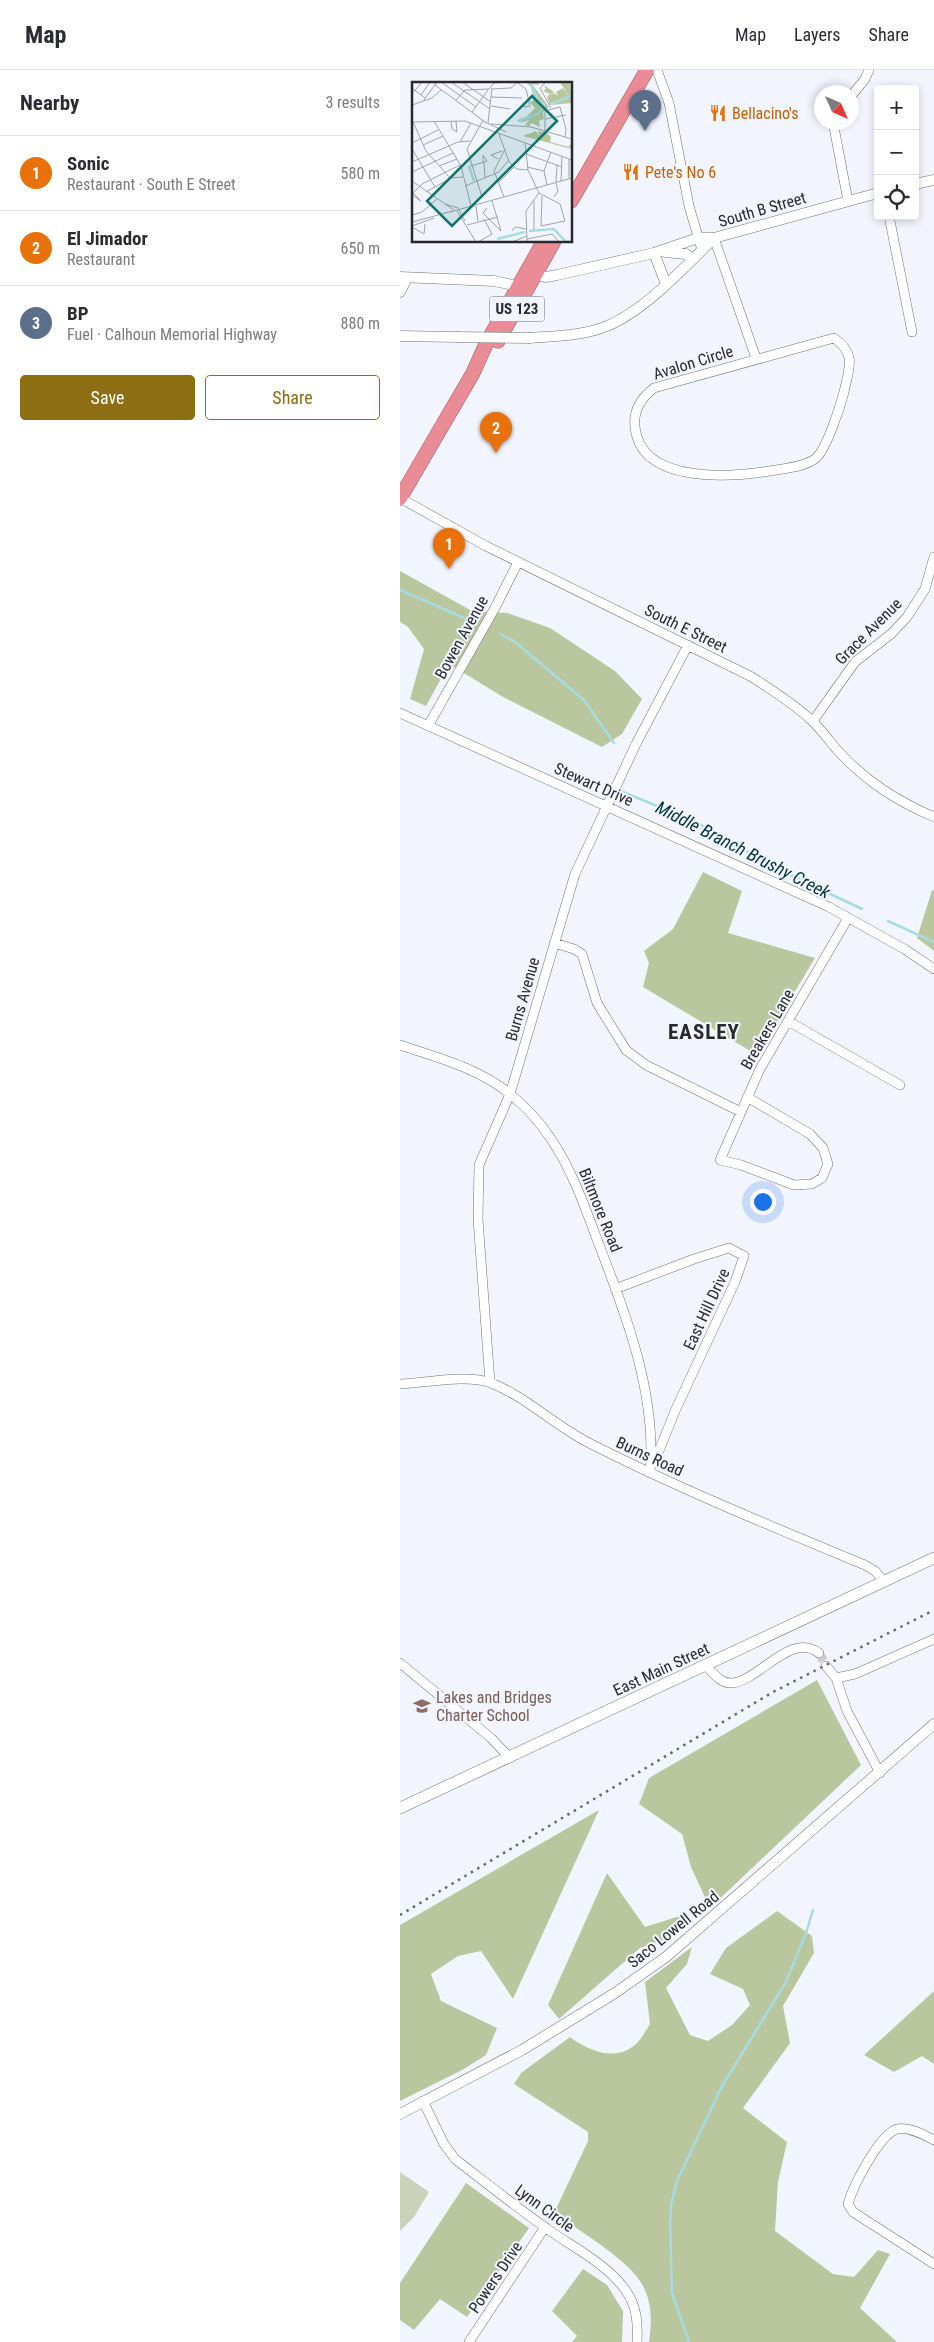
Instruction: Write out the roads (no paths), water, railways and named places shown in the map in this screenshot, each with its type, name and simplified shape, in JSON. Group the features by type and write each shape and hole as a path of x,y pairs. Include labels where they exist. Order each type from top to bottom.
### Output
{"highway":[{"path":"572,199 647,70"},
{"name":"US 123","path":"400,498 473,373 517,286 543,242"},
{"name":"US 123","path":"473,373 490,355 553,242"}],"main road":[{"name":"East Main Street","path":"400,1808 934,1558"}],"street":[{"path":"658,70 669,102 689,206 702,250"},
{"path":"859,86 869,70"},
{"path":"835,130 848,201"},
{"path":"919,183 934,180"},
{"name":"South B Street","path":"536,275 546,277 654,253 698,238 714,238 874,194"},
{"path":"890,220 912,332"},
{"path":"400,327 403,337 530,338 580,334 606,327 630,315 714,238"},
{"name":"Avalon Circle","path":"714,238 756,358"},
{"name":"South B Street","path":"654,253 678,252 686,254 692,259"},
{"path":"654,253 666,284"},
{"path":"400,292 403,277 494,281 517,286"},
{"name":"Avalon Circle","path":"834,338 847,349 850,358 842,399 826,442 815,459 793,467 766,471 717,475 690,474 673,469 645,452 636,434 634,420 643,396 654,388 676,380 756,358 834,338"},
{"name":"South E Street","path":"400,498 518,562 752,678 788,700 813,721 840,753 871,782 907,806 934,816"},
{"name":"Grace Avenue","path":"813,721 855,662 891,634 907,618 925,589 934,557"},
{"name":"Bowen Avenue","path":"428,726 496,606 518,562"},
{"name":"Burns Avenue","path":"490,1383 478,1219 478,1176 480,1165 510,1094 575,874 606,806 688,645"},
{"name":"Stewart Drive","path":"400,713 829,907 934,968"},
{"name":"Breakers Lane","path":"747,1098 810,1134 823,1148 828,1164 822,1178 812,1184 794,1185 741,1164 720,1160 747,1098 760,1069 848,918"},
{"path":"554,943 574,949 582,954 597,1003 626,1050 646,1065 741,1112"},
{"path":"788,1021 900,1085"},
{"name":"Biltmore Road","path":"400,1046 454,1064 491,1080 533,1115 551,1138 568,1166 616,1289 645,1386 652,1448 650,1473"},
{"name":"East Hill Drive","path":"616,1289 694,1258 728,1248 744,1256 735,1282 669,1426 650,1473"},
{"name":"Burns Road","path":"400,1384 472,1380 490,1383 523,1400 578,1438 650,1473 865,1565 875,1571 884,1581"},
{"path":"836,1678 855,1674 934,1639"},
{"path":"706,1666 721,1681 731,1684 782,1655 805,1646 811,1647 818,1653"},
{"path":"400,1663 491,1738 510,1758"},
{"path":"826,1666 836,1678 847,1711 880,1773"},
{"name":"Saco Lowell Road","path":"400,2114 522,2050 615,1993 666,1957 880,1773 934,1724"},
{"name":"Lynn Circle","path":"423,2101 444,2144 455,2159 611,2274 627,2292 635,2310 638,2327 637,2342"},
{"path":"934,2140 918,2132 898,2129 888,2134 866,2164 852,2189 848,2204 853,2212 934,2264"},
{"name":"Powers Drive","path":"469,2342 545,2227"}],"waterway":[{"name":"Middle Branch Brushy Creek","path":"400,590 471,621"},
{"name":"Middle Branch Brushy Creek","path":"500,634 515,642 584,700 614,743"},
{"name":"Middle Branch Brushy Creek","path":"623,792 694,821 784,872 862,909"},
{"name":"Middle Branch Brushy Creek","path":"888,921 934,942"},
{"path":"689,2342 672,2293 670,2223 671,2205 677,2181 722,2086 786,1982 806,1933 813,1910"}],"tunnel":[{"path":"819,1653 826,1666"}],"railway":[{"path":"400,1915 773,1692 934,1610"}],"place":[{"name":"Bellacino's","path":"718,113"},
{"name":"BP","path":"645,131"},
{"name":"Pete's No 6","path":"631,172"},
{"name":"El Jimador","path":"496,453"},
{"name":"Sonic","path":"449,569"},
{"name":"Lakes and Bridges Charter School","path":"422,1706"}],"district":[{"name":"EASLEY","path":"704,1032"}]}
